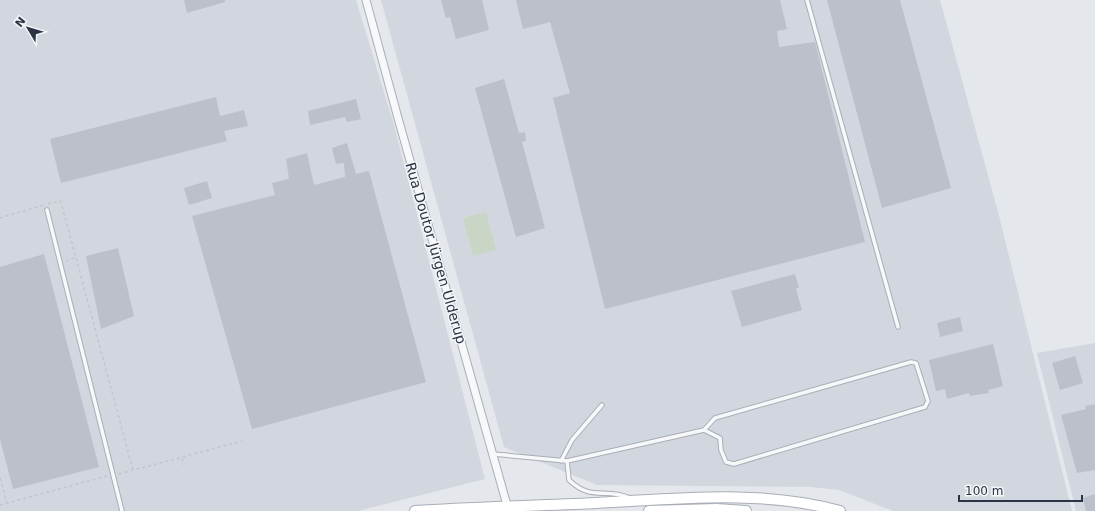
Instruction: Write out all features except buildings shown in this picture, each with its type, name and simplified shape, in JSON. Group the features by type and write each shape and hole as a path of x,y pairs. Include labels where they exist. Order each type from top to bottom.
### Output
{"main road":[{"path":"415,511 508,508 634,500 732,497 781,499 813,504 840,511"},
{"path":"649,511 716,509 746,511"}],"street":[{"name":"Rua Doutor Jürgen Ulderup","path":"366,0 508,508"}],"lane":[{"path":"807,0 898,327"},
{"path":"47,210 122,511"},
{"path":"494,454 567,461 704,430 716,418 911,362 916,363 928,401 925,407 734,464 726,462 721,450 720,438 704,430"},
{"path":"562,461 572,440 602,405"},
{"path":"567,461 569,480 579,489 593,494 619,494 634,500"}],"path":[{"path":"0,218 60,201 133,470"},
{"path":"60,263 76,257"},
{"path":"0,505 242,441"},
{"path":"182,458 184,465"},
{"path":"0,478 7,503"}],"shaded area":[{"path":"0,0 356,0 394,125 485,479 358,511 0,511"},
{"path":"381,0 940,0 998,212 1072,511 893,511 839,490 810,487 597,485 504,447"},
{"path":"1095,343 1095,511 1076,511 1037,353"}],"green space":[{"path":"486,212 496,250 473,256 463,218"}]}
